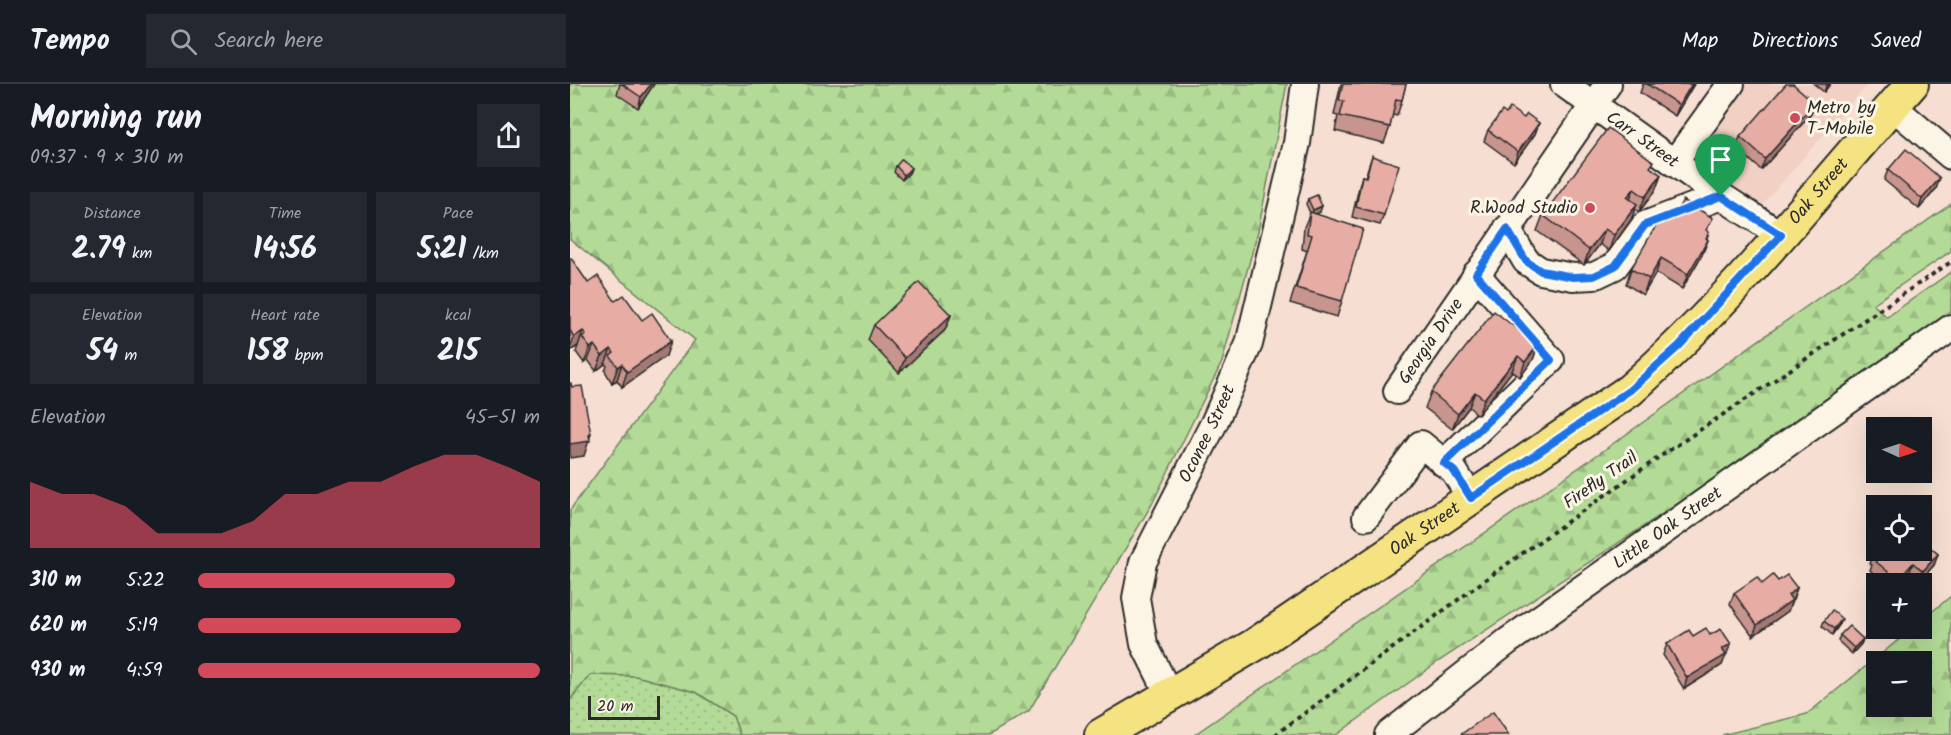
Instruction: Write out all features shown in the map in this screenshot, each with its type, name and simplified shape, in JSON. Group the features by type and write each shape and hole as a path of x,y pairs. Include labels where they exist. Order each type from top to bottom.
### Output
{"main road":[{"name":"Oak Street","path":"1170,696 1256,644 1630,390 1679,346 1781,235 1902,95"},
{"path":"1101,735 1170,696"}],"street":[{"name":"Oconee Street","path":"1170,696 1144,644 1136,598 1143,562 1214,423 1249,344 1297,143 1305,84"},
{"name":"Carr Street","path":"1564,84 1721,196 1781,235"},
{"name":"Georgia Drive","path":"1397,391 1608,84"},
{"path":"1674,163 1731,84"},
{"path":"1902,95 1951,156"},
{"path":"1507,229 1526,261 1541,271 1573,277 1594,276 1615,266 1645,225 1721,196"},
{"path":"1444,463 1551,360 1476,274"},
{"name":"Little Oak Street","path":"1388,735 1508,641 1951,328"},
{"path":"1366,517 1421,444 1454,471 1471,498"}],"path":[{"name":"Firefly Trail","path":"1275,735 1493,574 1648,465 1951,262"}],"shaded area":[{"path":"1739,84 1868,84 1763,204 1697,164"}],"green space":[{"path":"570,84 1287,84 1258,231 1222,362 1152,504 1029,711 989,735 740,735 733,716 696,692 636,676 590,675 570,700 570,510 695,340 570,239"},
{"path":"1951,204 1951,251 1873,304 1887,317 1951,272 1951,311 1670,509 1439,661 1336,735 1194,735 1597,455"},
{"path":"1951,596 1951,735 1722,735 1807,714 1866,666 1866,717 1932,717 1932,651 1885,651 1900,639 1932,639 1932,612"},
{"path":"590,675 636,676 696,692 733,716 740,735 570,735 570,700"}],"building":[{"path":"622,84 651,84 641,97"},
{"path":"1343,84 1406,84 1402,100 1396,99 1390,127 1340,116 1344,101 1339,100"},
{"path":"1647,84 1692,84 1679,105"},
{"path":"1786,84 1793,84 1815,103 1765,159 1740,137"},
{"path":"1510,108 1524,118 1527,114 1539,123 1518,152 1488,130 1502,111 1506,114"},
{"name":"R.Wood Studio","path":"1608,128 1654,162 1650,167 1661,175 1645,197 1634,189 1627,197 1637,204 1614,235 1605,229 1589,250 1543,215"},
{"path":"1906,149 1940,178 1922,199 1888,170"},
{"path":"1372,156 1399,165 1384,215 1356,207 1362,176 1366,177"},
{"path":"902,159 911,168 904,175 896,166"},
{"path":"1317,195 1322,206 1313,210 1308,199"},
{"path":"1683,200 1713,218 1706,230 1709,232 1706,238 1708,240 1688,274 1661,258 1649,279 1631,269 1661,217 1666,219 1670,211 1675,214"},
{"path":"1310,212 1363,229 1342,301 1296,288 1312,235 1307,234"},
{"path":"571,258 588,283 598,276 615,301 624,295 642,320 652,313 671,341 627,372 622,364 618,367 610,356 614,353 611,349 602,356 594,345 590,348 582,337 586,334 583,331 574,337 570,330"},
{"path":"919,282 951,315 905,358 874,325"},
{"path":"1494,311 1538,345 1525,362 1518,356 1484,399 1475,392 1458,414 1431,392"},
{"path":"570,383 572,387 582,386 591,434 589,435 590,441 570,444"},
{"path":"1932,549 1938,554 1932,561"},
{"path":"1875,561 1932,561 1923,571 1913,563 1904,573 1890,573"},
{"path":"1773,575 1778,581 1787,575 1797,588 1788,595 1792,600 1757,625 1734,593 1757,577 1762,584"},
{"path":"1832,610 1842,619 1834,629 1824,621"},
{"path":"1849,626 1863,639 1854,648 1840,635"},
{"path":"1706,628 1710,635 1721,629 1731,644 1722,649 1726,655 1687,678 1667,644 1689,630 1693,636"},
{"path":"1493,712 1509,735 1460,735"}],"place":[{"name":"Metro by T-Mobile","path":"1795,118"},
{"name":"R.Wood Studio","path":"1590,208"}],"route":[{"path":"1721,196 1781,235 1679,346 1630,390 1471,498 1454,471 1444,463 1551,360 1486,289 1476,274 1507,229 1526,261 1541,271 1573,277 1594,276 1615,266 1645,225 1721,196"}]}
